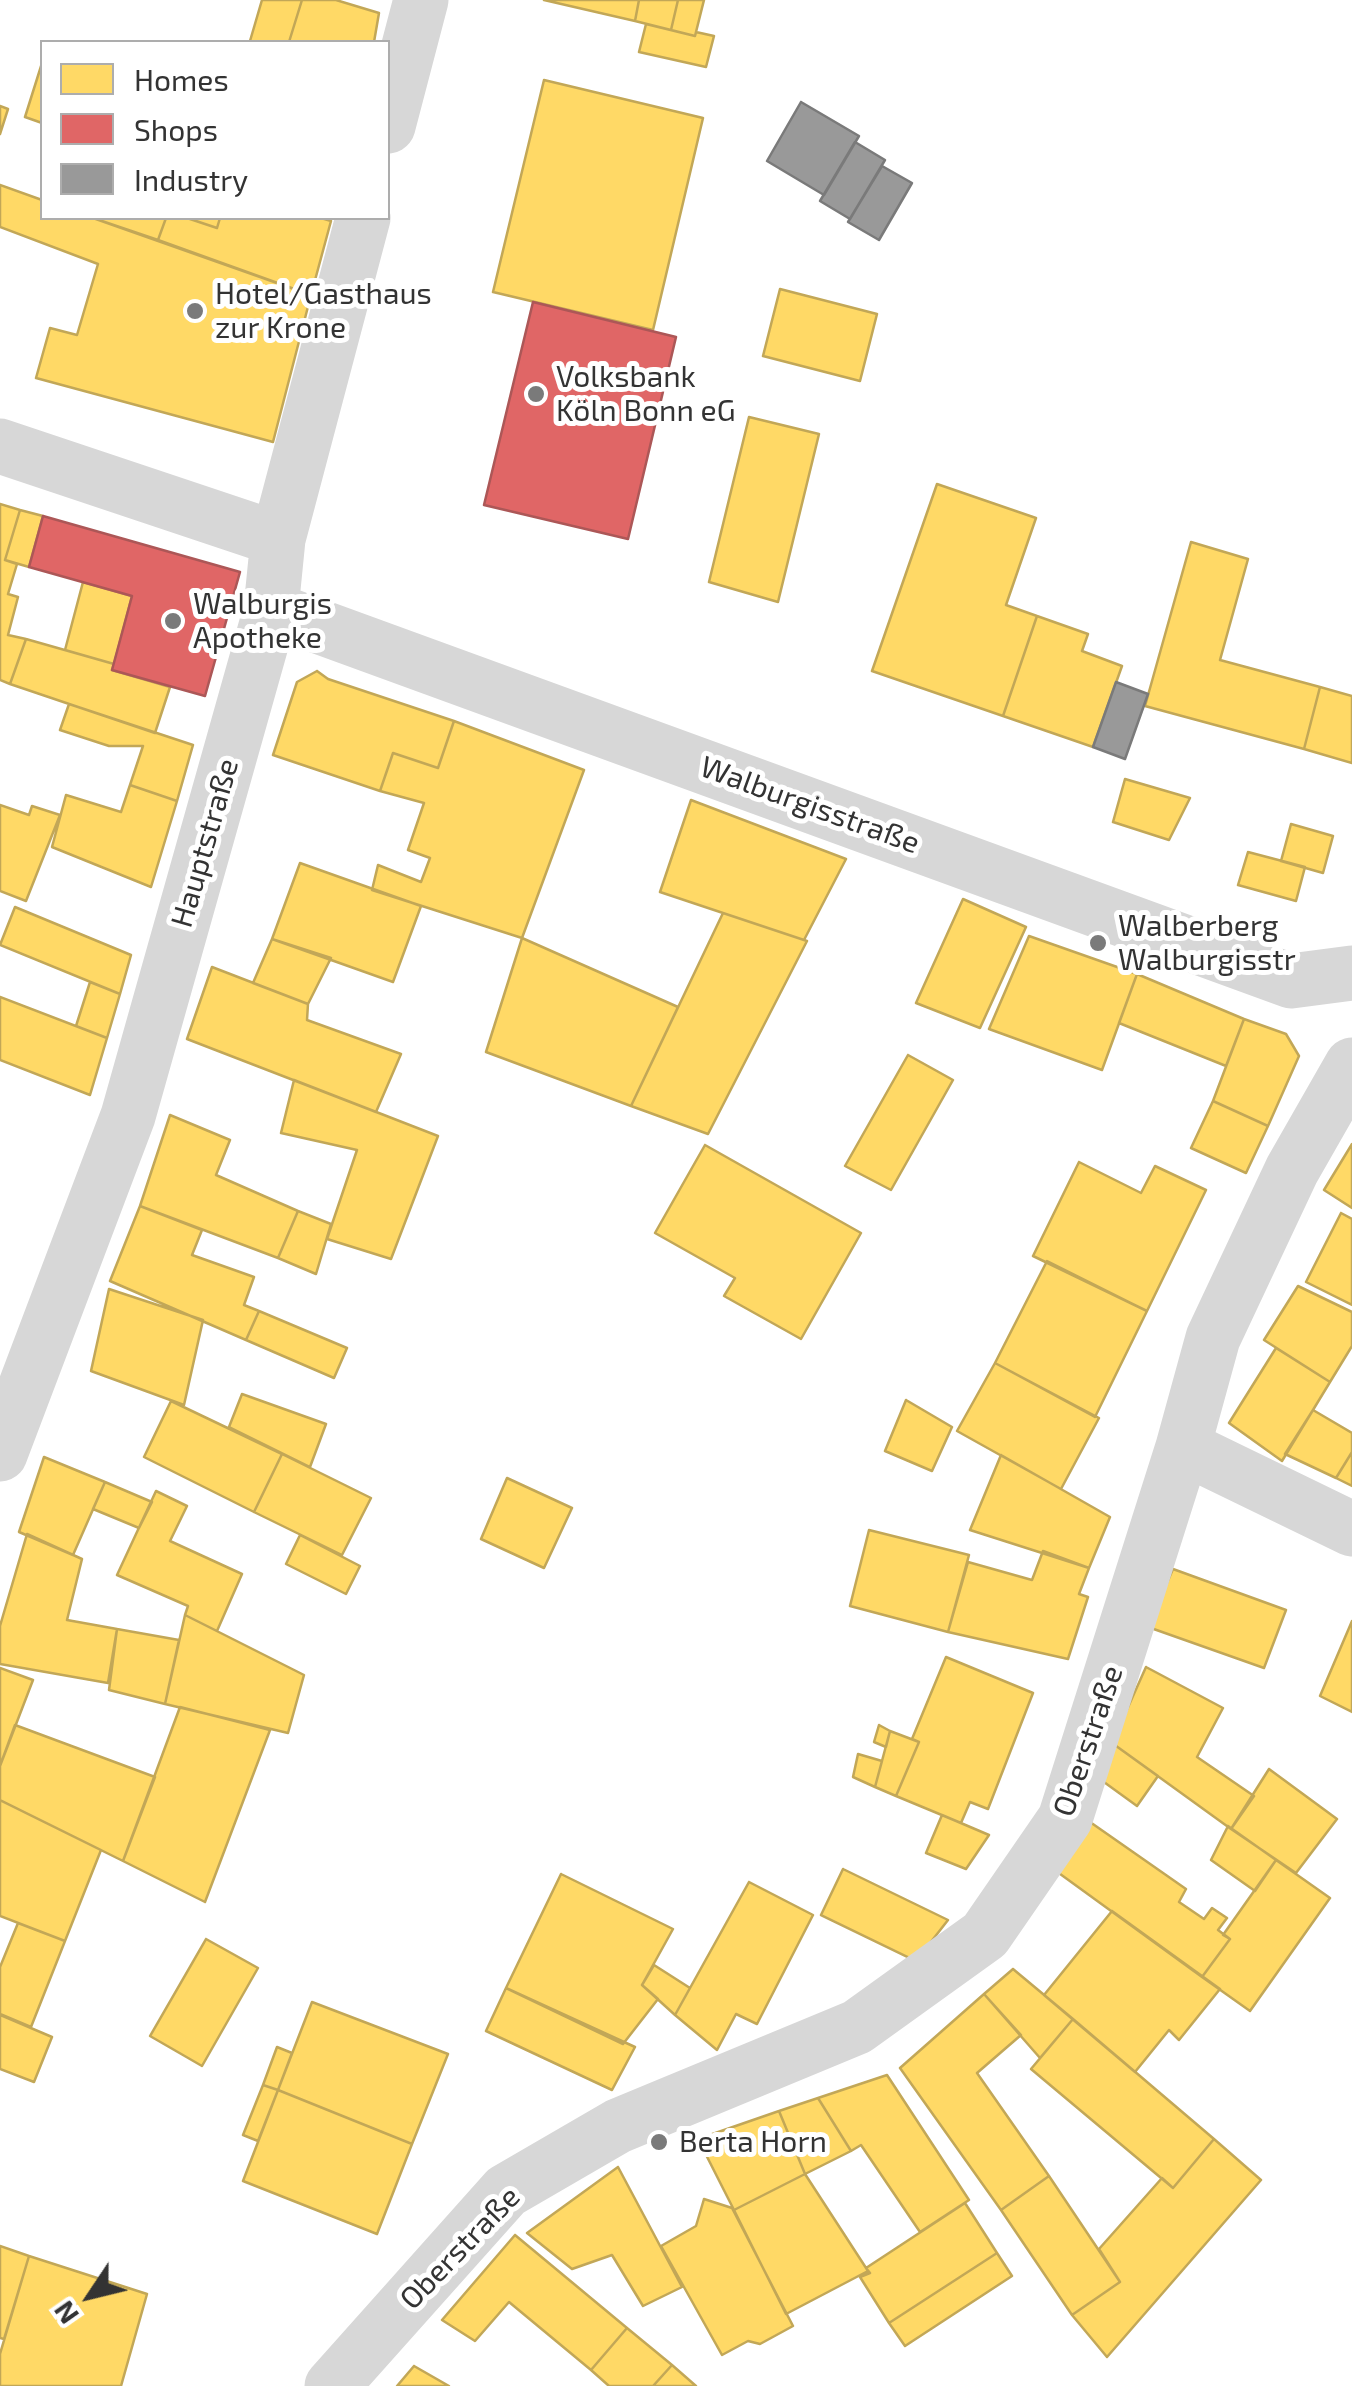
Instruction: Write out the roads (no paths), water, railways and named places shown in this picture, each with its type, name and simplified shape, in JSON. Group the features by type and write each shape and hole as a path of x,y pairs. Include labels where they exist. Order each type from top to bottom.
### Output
{"street":[{"path":"390,118 421,0"},
{"name":"Hauptstraße","path":"0,1454 128,1116 271,609 278,539 362,220"},
{"path":"0,446 278,539"},
{"name":"Walburgisstraße","path":"271,609 1292,981 1352,973"},
{"name":"Oberstraße","path":"332,2386 506,2191 618,2126 857,2027 985,1935 1065,1819 1183,1448 1212,1338 1292,1170 1352,1065"},
{"path":"1183,1448 1352,1529"}],"place":[{"name":"Hotel/Gasthaus zur Krone","path":"195,311"},
{"name":"Volksbank Köln Bonn eG","path":"536,394"},
{"name":"Walburgis Apotheke","path":"173,621"},
{"name":"Walberberg Walburgisstr","path":"1098,943"},
{"name":"Berta Horn","path":"659,2142"}]}
